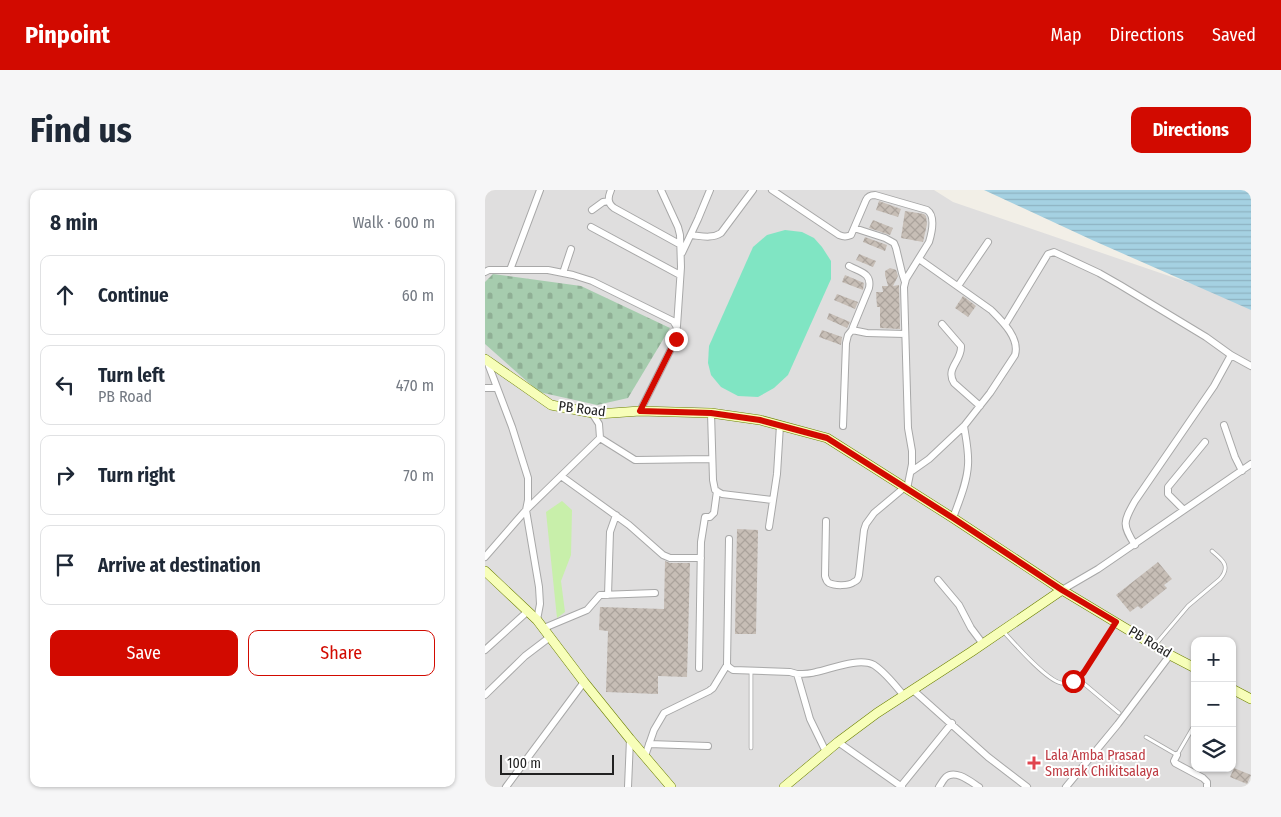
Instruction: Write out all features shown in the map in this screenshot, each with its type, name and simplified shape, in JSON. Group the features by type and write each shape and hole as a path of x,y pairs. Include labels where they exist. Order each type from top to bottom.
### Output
{"street":[{"path":"510,270 540,190"},
{"path":"611,190 609,196 610,205 681,245"},
{"path":"640,411 676,339 677,333 681,256 680,235 661,190"},
{"path":"681,256 710,190"},
{"path":"691,236 717,236 753,190"},
{"path":"772,190 839,235 847,237 851,235 867,197 871,195 927,210 932,216 929,242 905,282 904,287 908,428 912,451 911,472 906,488 869,519 864,530 859,575 855,582 851,584 835,585 827,582 825,578 826,521"},
{"path":"592,210 603,202 609,201"},
{"path":"591,227 680,275"},
{"path":"855,228 885,238 893,243 905,282"},
{"path":"958,286 988,242"},
{"path":"563,273 571,249"},
{"path":"1005,325 1048,254 1054,252 1091,269 1119,285 1251,366"},
{"path":"911,472 929,459 964,426 991,393 1015,355 1017,345 1005,325 991,310 919,259"},
{"path":"843,426 848,335 852,330 870,282 867,275 849,266"},
{"path":"485,272 489,270 548,270 573,275 591,281 673,321 677,326"},
{"path":"942,324 961,346 959,356 951,371 951,379 980,406"},
{"path":"852,330 867,333 905,334"},
{"path":"1135,545 1127,531 1126,520 1128,514 1214,386 1231,354"},
{"path":"486,360 512,427 527,478 528,500 526,510 539,587 540,604 537,620"},
{"name":"PB Road","path":"486,360 551,405 598,414 640,411 711,413 760,420 827,438 1062,590 1191,666"},
{"path":"485,388 497,388"},
{"path":"485,557 526,510 600,438 599,424 592,413"},
{"path":"711,413 713,486 722,494 773,500"},
{"path":"769,527 777,474 781,425"},
{"path":"1224,425 1242,471"},
{"path":"953,518 969,464 964,426"},
{"path":"600,438 635,460 712,459"},
{"path":"1184,510 1168,494 1168,487 1205,442"},
{"path":"784,787 838,742 904,696 1062,590 1135,545 1251,464"},
{"path":"561,476 629,524 663,555 670,558 701,558"},
{"path":"699,668 701,542 705,517 710,517 714,512 717,491"},
{"path":"608,594 610,532 616,515"},
{"path":"645,756 654,730 664,713 713,688 727,665 729,539"},
{"path":"485,571 544,628 584,682 671,787"},
{"path":"938,580 959,605 971,628 983,644"},
{"path":"544,628 587,610 601,595 655,593"},
{"path":"485,650 528,611"},
{"path":"485,695 525,656 550,637"},
{"path":"1066,787 1118,724 1170,655"},
{"path":"727,665 733,670 797,674 814,673 844,664 872,664 890,678 904,696"},
{"path":"797,674 810,719 826,752"},
{"path":"506,787 584,682"},
{"path":"913,690 988,757 1027,787"},
{"path":"1236,691 1251,699"},
{"path":"838,742 901,786 952,723"},
{"path":"628,787 630,739"},
{"path":"649,744 708,746"},
{"path":"1177,755 1175,763 1203,778 1207,782 1207,787"},
{"path":"939,787 947,776 951,774 960,776 979,787"}],"lane":[{"path":"1155,646 1187,606 1224,575 1226,566 1212,551"},
{"path":"1003,631 1026,657 1052,680 1066,683 1079,678 1084,672 1116,622"},
{"path":"751,670 751,748"},
{"path":"1073,681 1082,682 1119,713"},
{"path":"1146,737 1177,755 1193,727"}],"shaded area":[{"path":"485,190 934,190 953,202 1251,304 1251,787 485,787"}],"green space":[{"path":"785,230 802,232 814,238 831,261 831,279 788,375 774,388 758,397 738,396 721,387 711,375 708,363 709,346 753,247 767,235"},
{"path":"493,274 581,286 670,328 628,398 597,405 539,392 485,344 485,282"},
{"path":"562,501 572,510 571,555 561,581 565,612 557,618 546,512"}],"water":[{"path":"984,190 1251,190 1251,310 1092,240"}],"building":[{"path":"879,201 901,209 898,217 876,210"},
{"path":"905,211 926,216 927,224 923,242 901,238"},
{"path":"873,220 893,228 890,235 869,228"},
{"path":"865,237 887,245 885,251 863,242"},
{"path":"859,254 876,261 873,267 856,260"},
{"path":"890,268 896,270 898,276 893,286 899,285 900,329 880,328 880,307 877,307 876,292 883,292 882,286 888,286 885,271"},
{"path":"845,275 864,283 863,290 842,282"},
{"path":"837,294 858,302 855,309 834,300"},
{"path":"963,296 976,306 968,317 955,308"},
{"path":"829,313 850,322 847,328 827,319"},
{"path":"822,330 842,337 841,345 819,337"},
{"path":"737,529 758,530 756,634 735,634"},
{"path":"665,561 670,563 690,563 687,677 658,676 658,694 606,692 608,631 599,630 600,607 664,609"},
{"path":"1158,562 1172,579 1164,585 1167,588 1141,609 1138,606 1130,612 1116,595"},
{"path":"1236,769 1251,775 1247,784 1230,777 1232,772 1236,772"}],"place":[{"name":"Lala Amba Prasad Smarak Chikitsalaya","path":"1034,763"}],"route":[{"path":"676,339 640,411 711,413 760,420 827,438 1062,590 1116,622 1084,672 1073,681"}]}
